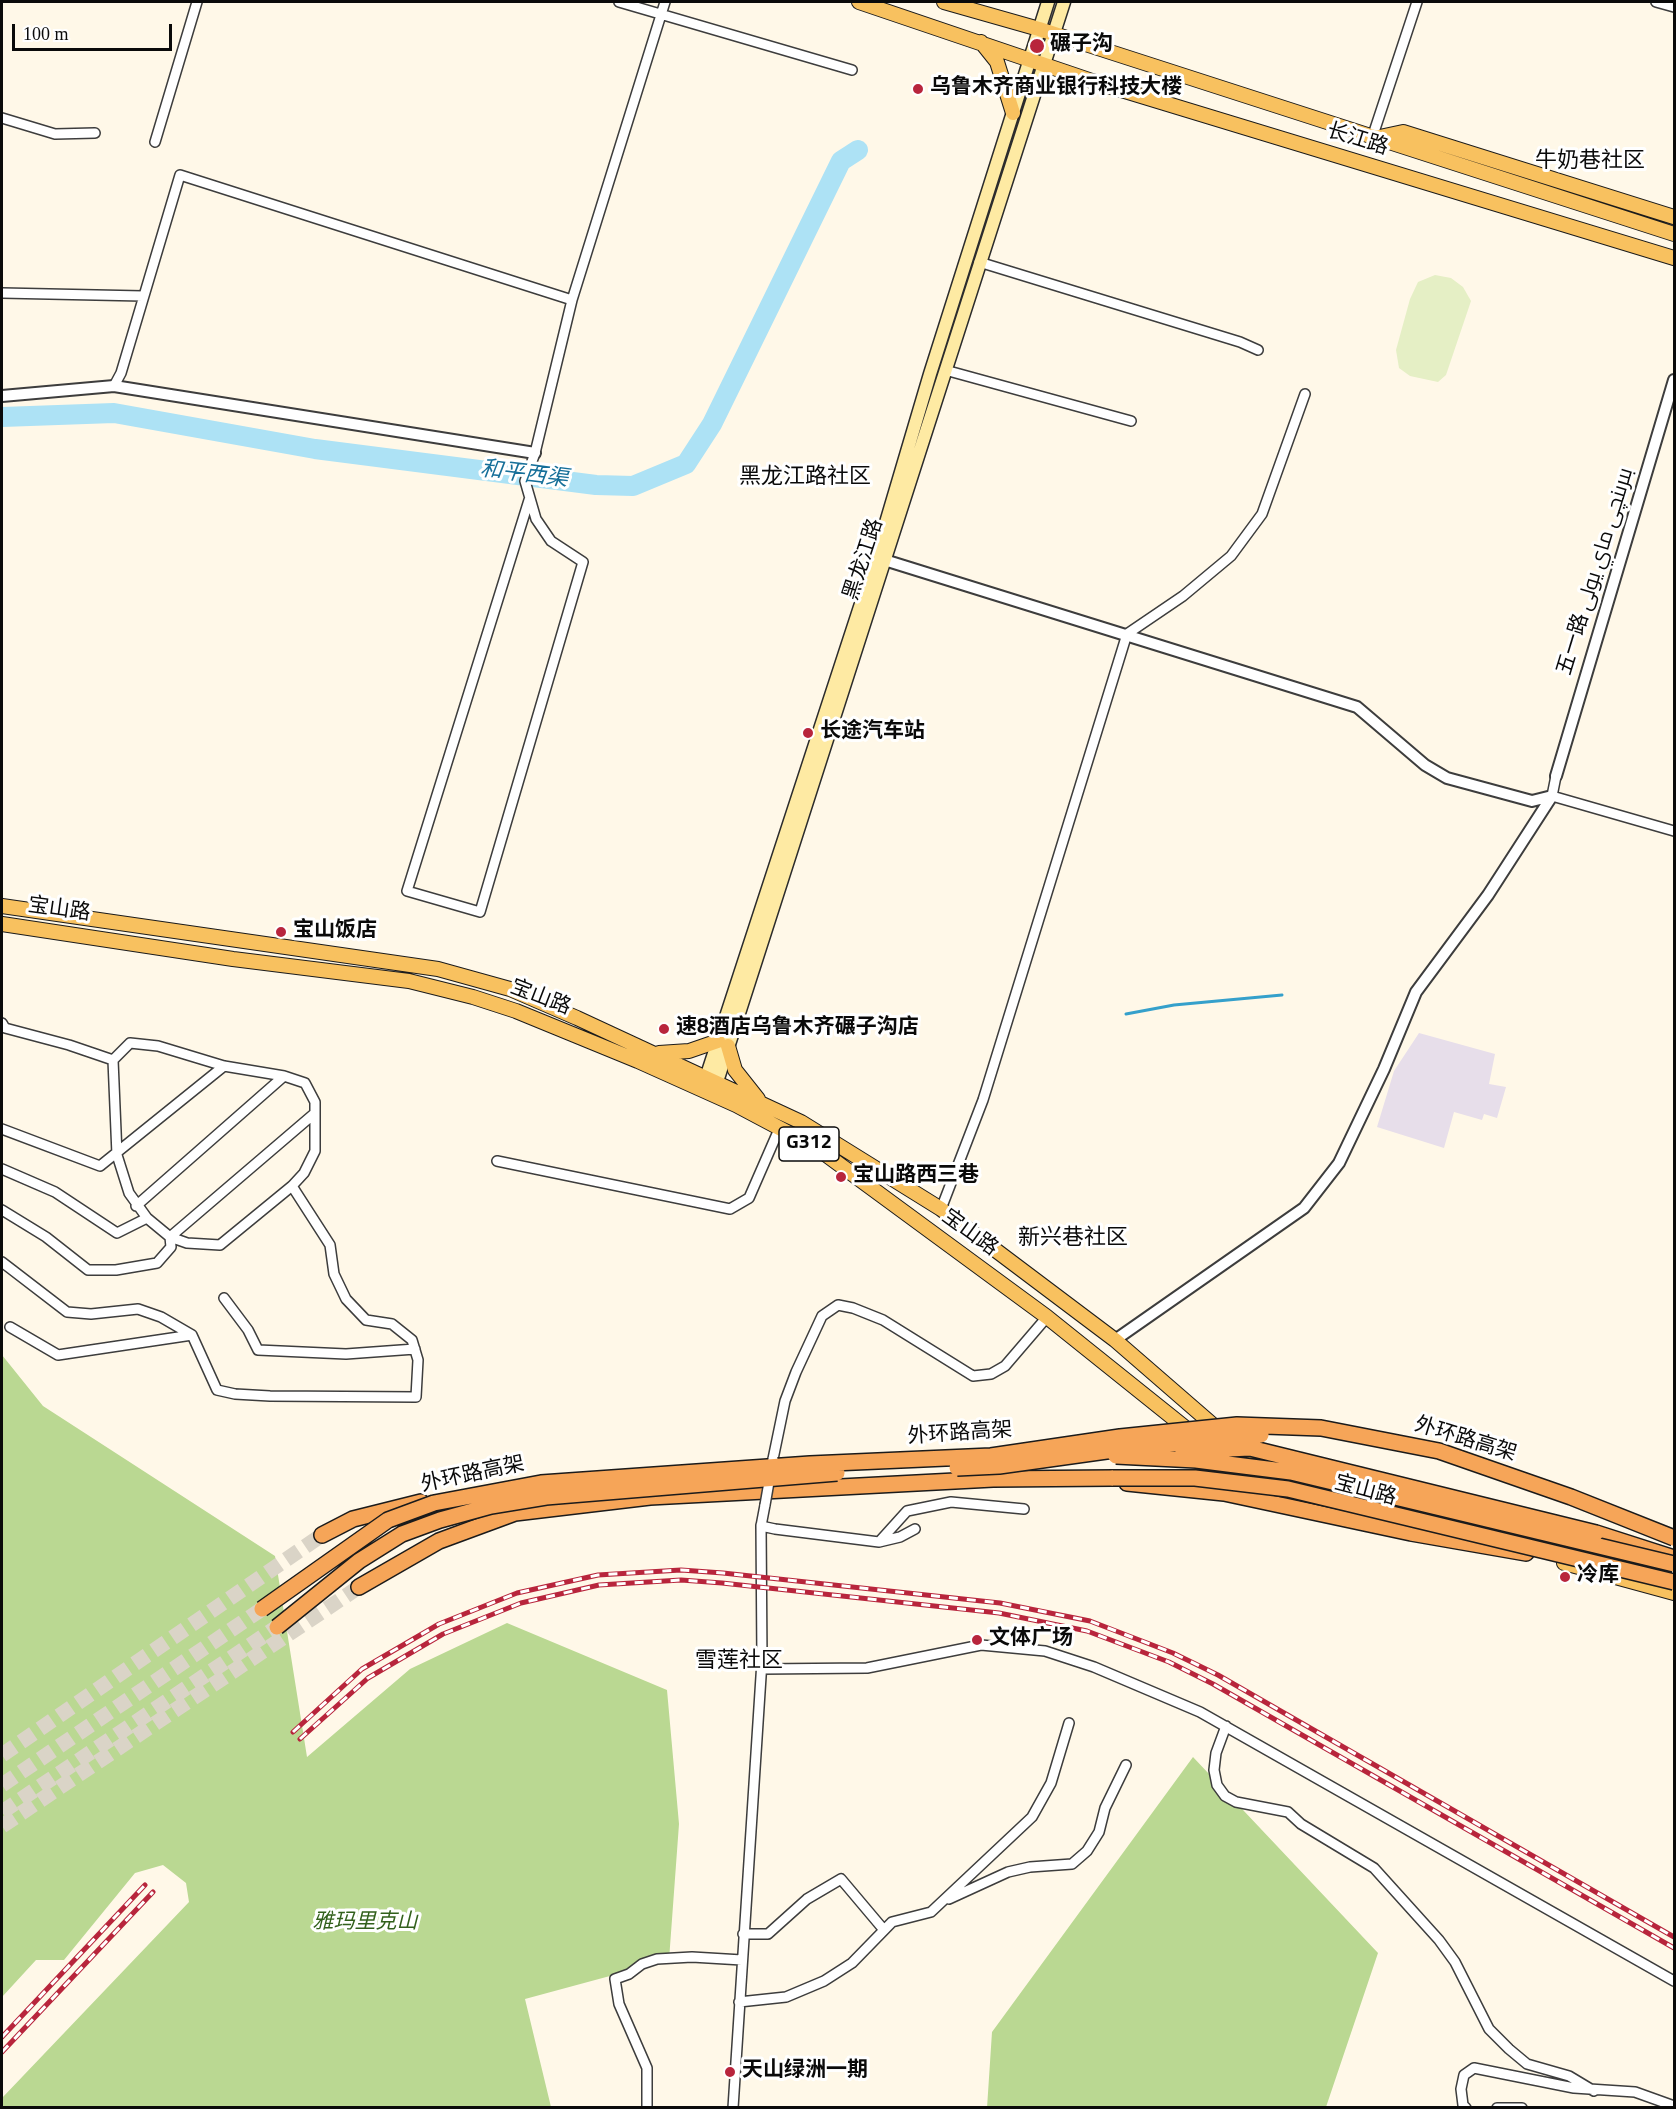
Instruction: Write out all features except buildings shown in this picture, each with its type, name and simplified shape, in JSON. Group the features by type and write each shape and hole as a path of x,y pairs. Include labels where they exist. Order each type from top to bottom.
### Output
{"highway":[{"name":"外环路高架","path":"262,1609 388,1520 434,1503 541,1484 810,1464 991,1456 1120,1437 1237,1425 1321,1428 1439,1451 1571,1497 1674,1538"},
{"name":"外环路高架","path":"277,1627 359,1561 402,1534 440,1520 491,1506 546,1497 806,1475 999,1466 1245,1435 1329,1438 1448,1461 1579,1507 1674,1546"},
{"path":"322,1535 353,1519 426,1501 513,1490 982,1461 1250,1448 1596,1533 1674,1560"},
{"path":"1112,1456 1196,1460 1291,1472 1674,1560"},
{"path":"358,1587 438,1541 515,1513 650,1497 993,1479 1113,1478 1195,1478 1288,1489 1674,1582"},
{"path":"1088,1479 1224,1494 1411,1533 1531,1554"}],"main road":[{"name":"长江路","path":"859,2 1326,154 1674,258"},
{"name":"长江路","path":"944,2 1039,29 1674,234"},
{"path":"964,8 978,2"},
{"name":"黑龙江路","path":"881,559 930,374 1048,2"},
{"name":"黑龙江路","path":"709,1085 1064,2"},
{"path":"980,40 997,62 1013,113"},
{"path":"1372,138 1403,132 1674,217"},
{"name":"宝山路","path":"2,906 438,969 510,989 654,1053 827,1155 1047,1317 1245,1475 1338,1509 1531,1554 1674,1593"},
{"name":"宝山路","path":"2,924 429,986 516,1011 709,1085 759,1101 801,1122 941,1209 1114,1340 1228,1439 1254,1457 1338,1493 1548,1539 1674,1560"},
{"path":"654,1053 689,1051 723,1044 735,1070 759,1101"}],"street":[{"path":"155,142 197,2"},
{"path":"619,2 852,70"},
{"path":"530,500 407,891 480,912 583,562 550,541 536,519 525,481 572,300 665,2"},
{"path":"1372,138 1417,2"},
{"path":"1656,2 1674,7"},
{"path":"2,118 55,134 95,133"},
{"path":"114,386 121,373 180,175 572,300"},
{"path":"979,262 1240,342 1258,350"},
{"path":"2,293 143,296"},
{"path":"945,370 1131,421"},
{"name":"五一路 بىرىنچى ماي يولى","path":"1556,776 1674,380"},
{"path":"2,396 114,386 534,453"},
{"path":"941,1209 987,1089 1127,634 1183,596 1231,556 1262,514 1305,394"},
{"path":"881,559 1357,707 1425,765 1447,778 1532,801 1552,796 1674,831"},
{"path":"1114,1340 1304,1208 1339,1163 1384,1070 1416,992 1488,895 1552,796 1556,776"},
{"path":"3,1027 113,1060"},
{"path":"130,1044 158,1046 224,1066 284,1076 305,1083 315,1102 315,1151 304,1173 292,1186 220,1245 187,1243 170,1237 147,1218 136,1206 129,1193 117,1155 113,1060 130,1044"},
{"path":"2,1129 100,1166 117,1155 224,1066"},
{"path":"136,1206 284,1076"},
{"path":"170,1237 315,1113"},
{"path":"497,1161 730,1209 749,1198 780,1127"},
{"path":"2,1169 55,1192 117,1233 147,1218"},
{"path":"2,1262 68,1312 91,1314 138,1309 161,1317 192,1335 217,1390 235,1394 323,1398 416,1397 418,1360 412,1340 392,1324 366,1320 346,1299 334,1274 330,1245 292,1186"},
{"path":"2,1210 46,1237 88,1270 116,1270 157,1263 171,1247 170,1237"},
{"path":"224,1298 248,1330 258,1350 346,1354 415,1349"},
{"path":"733,2108 762,1669 761,1525 785,1401 796,1372 822,1316 838,1305 853,1308 883,1320 973,1376 991,1374 1005,1366 1047,1317"},
{"path":"10,1327 58,1355 192,1335"},
{"path":"879,1542 907,1511 951,1502 1024,1509"},
{"path":"761,1525 775,1529 879,1542 900,1537 915,1529"},
{"path":"762,1669 867,1668 981,1645 1011,1646 1045,1652 1094,1667 1200,1712 1226,1726 1674,1981"},
{"path":"739,2002 786,1997 824,1981 852,1963 892,1922 931,1912 1032,1817 1051,1783 1069,1723"},
{"path":"1226,1726 1216,1753 1214,1770 1217,1785 1225,1796 1236,1802 1288,1812 1300,1824 1374,1868 1439,1940 1455,1962 1489,2029 1527,2064 1569,2076 1594,2091"},
{"path":"939,1905 1008,1872 1030,1867 1072,1864 1087,1851 1099,1832 1105,1808 1126,1765"},
{"path":"743,1934 768,1934 807,1899 841,1879 884,1930"},
{"path":"647,2108 647,2068 619,2004 615,1979 629,1974 642,1964 657,1959 692,1957 742,1960"},
{"path":"1466,2108 1463,2105 1461,2090 1464,2075 1474,2068 1594,2091 1635,2092 1674,2106"},
{"path":"1497,2108 1522,2108"}],"shaded area":[{"path":"1419,1033 1495,1054 1489,1084 1506,1087 1497,1118 1484,1114 1482,1120 1454,1112 1444,1148 1377,1127 1394,1071"}],"green space":[{"path":"1435,275 1451,278 1463,287 1471,301 1446,375 1438,382 1410,376 1399,368 1396,350 1410,299 1418,282"},
{"name":"雅玛里克山","path":"2,1355 43,1406 275,1556 307,1757 410,1669 507,1623 667,1690 679,1824 669,1960 525,1999 551,2107 2,2107 2,2098 189,1902 186,1883 163,1865 135,1873 64,1960 36,1960 2,1997"},
{"path":"1193,1757 1378,1953 1326,2107 987,2108 992,2032"}],"waterway":[{"name":"和平西渠","path":"2,417 114,413 315,449 596,485 633,486 686,464 712,424 841,161 858,150"},
{"path":"1126,1014 1174,1005 1282,995"}],"tunnel":[{"path":"2,1755 322,1535"},
{"path":"2,1826 359,1587"},
{"path":"2,1785 262,1609"},
{"path":"2,1812 277,1627"}],"railway":[{"path":"293,1732 362,1669 439,1624 517,1593 598,1575 681,1570 1000,1603 1090,1621 1173,1653 1218,1675 1674,1937"},
{"path":"300,1739 368,1678 443,1634 521,1603 599,1585 681,1580 999,1613 1087,1631 1169,1662 1213,1684 1674,1948"},
{"path":"2,2037 145,1885"},
{"path":"2,2052 153,1892"}],"place":[{"name":"碾子沟","path":"1037,46"},
{"name":"乌鲁木齐商业银行科技大楼","path":"918,89"},
{"name":"长途汽车站","path":"808,733"},
{"name":"宝山饭店","path":"281,932"},
{"name":"速8酒店乌鲁木齐碾子沟店","path":"664,1029"},
{"name":"宝山路西三巷","path":"841,1177"},
{"name":"冷库","path":"1565,1577"},
{"name":"文体广场","path":"977,1640"},
{"name":"天山绿洲一期","path":"730,2072"}],"district":[{"name":"牛奶巷社区","path":"1590,163"},
{"name":"黑龙江路社区","path":"805,479"},
{"name":"新兴巷社区","path":"1073,1240"},
{"name":"雪莲社区","path":"739,1663"}]}
